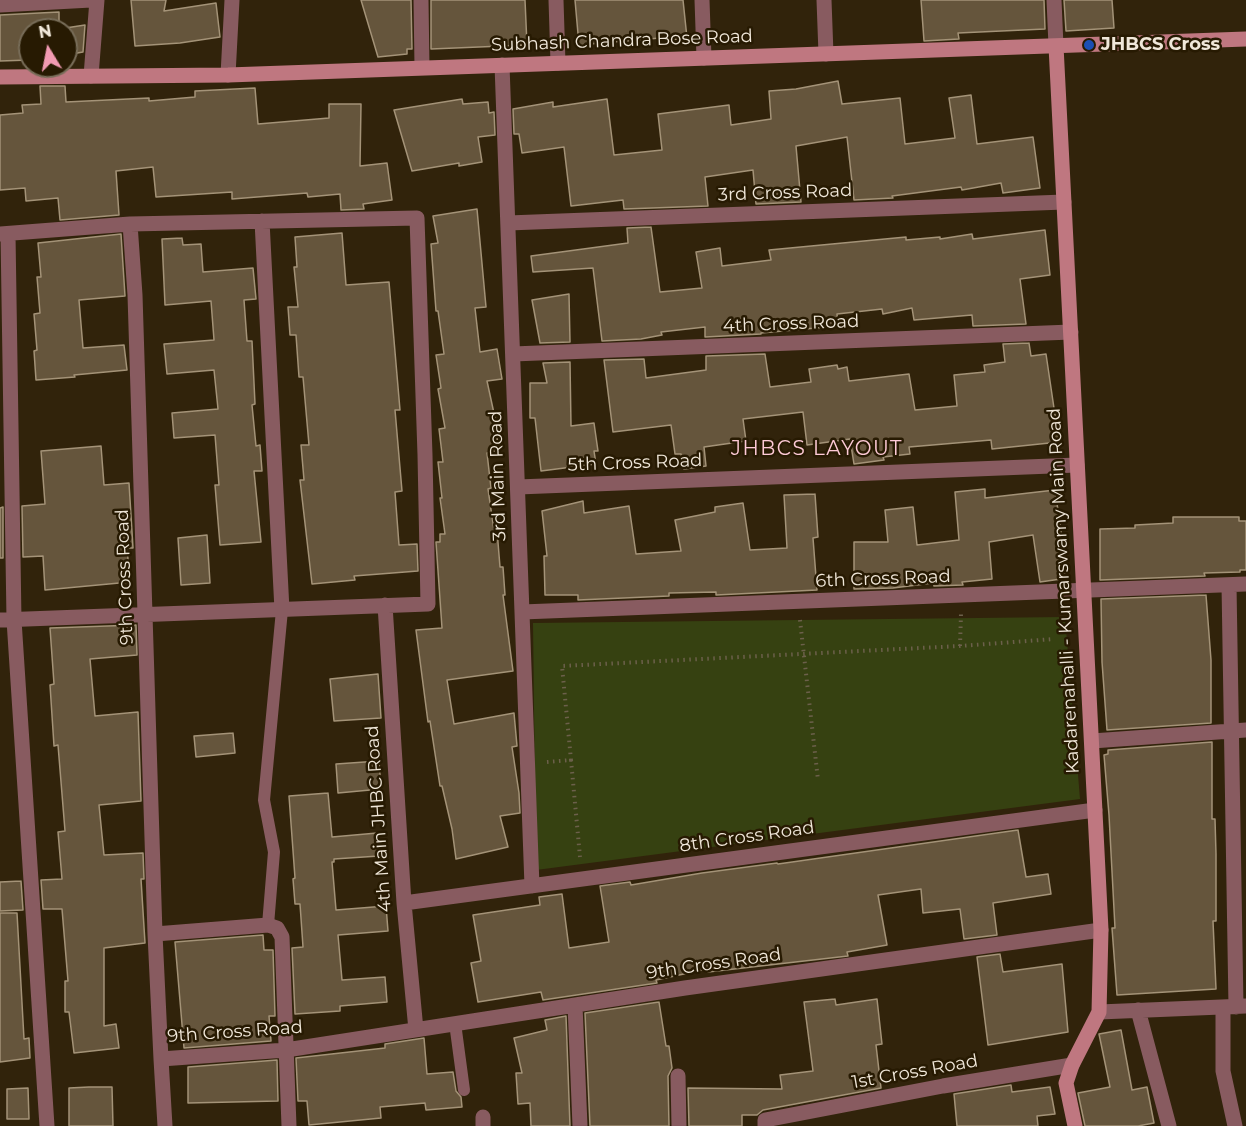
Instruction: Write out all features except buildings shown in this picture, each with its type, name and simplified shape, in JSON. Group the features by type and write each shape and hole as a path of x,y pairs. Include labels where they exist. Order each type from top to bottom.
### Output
{"street":[{"path":"0,4 92,0"},
{"path":"91,76 97,0"},
{"path":"228,75 232,0"},
{"path":"421,0 422,68"},
{"path":"556,0 558,63"},
{"path":"702,0 704,58"},
{"path":"824,0 826,54"},
{"path":"1054,0 1056,46"},
{"name":"Subhash Chandra Bose Road","path":"0,77 228,75 1246,39"},
{"name":"Kadarenahalli - Kumarswamy Main Road","path":"1056,46 1101,930 1099,1012 1072,1065 1066,1083 1075,1126"},
{"name":"3rd Main Road","path":"502,64 532,886"},
{"name":"3rd Cross Road","path":"508,223 1064,202"},
{"path":"7,620 428,604 417,218 130,224 4,234 7,620 47,1126"},
{"path":"262,221 282,610"},
{"name":"9th Cross Road","path":"130,224 135,295 161,1059 286,1050 685,988 1101,930"},
{"name":"4th Cross Road","path":"513,354 1071,333"},
{"name":"5th Cross Road","path":"518,487 1077,465"},
{"name":"6th Cross Road","path":"522,612 1246,584"},
{"path":"1228,585 1230,731 1240,854 1235,1007 1223,1071 1235,1126"},
{"name":"4th Main JHBC Road","path":"385,605 404,903 416,1030"},
{"path":"1092,741 1246,730"},
{"name":"8th Cross Road","path":"404,903 1095,810"},
{"path":"155,934 268,925 277,928 282,937 289,1126"},
{"path":"575,1005 580,1126"},
{"path":"1099,1012 1235,1007"},
{"path":"1138,1010 1169,1126"},
{"path":"161,1059 165,1126"},
{"name":"1st Cross Road","path":"765,1123 943,1086 1072,1065"},
{"path":"678,1076 679,1126"}],"lane":[{"path":"268,925 274,852 264,800 282,610"},
{"path":"455,1023 464,1090"}],"path":[{"path":"960,646 961,595"},
{"path":"798,602 818,780"},
{"path":"580,857 562,666 960,646 1054,639"},
{"path":"528,763 571,760"}],"green space":[{"path":"1065,617 1080,799 536,870 533,623"}],"place":[{"name":"JHBCS Cross","path":"1089,45"}],"district":[{"name":"JHBCS LAYOUT","path":"817,449"}]}
